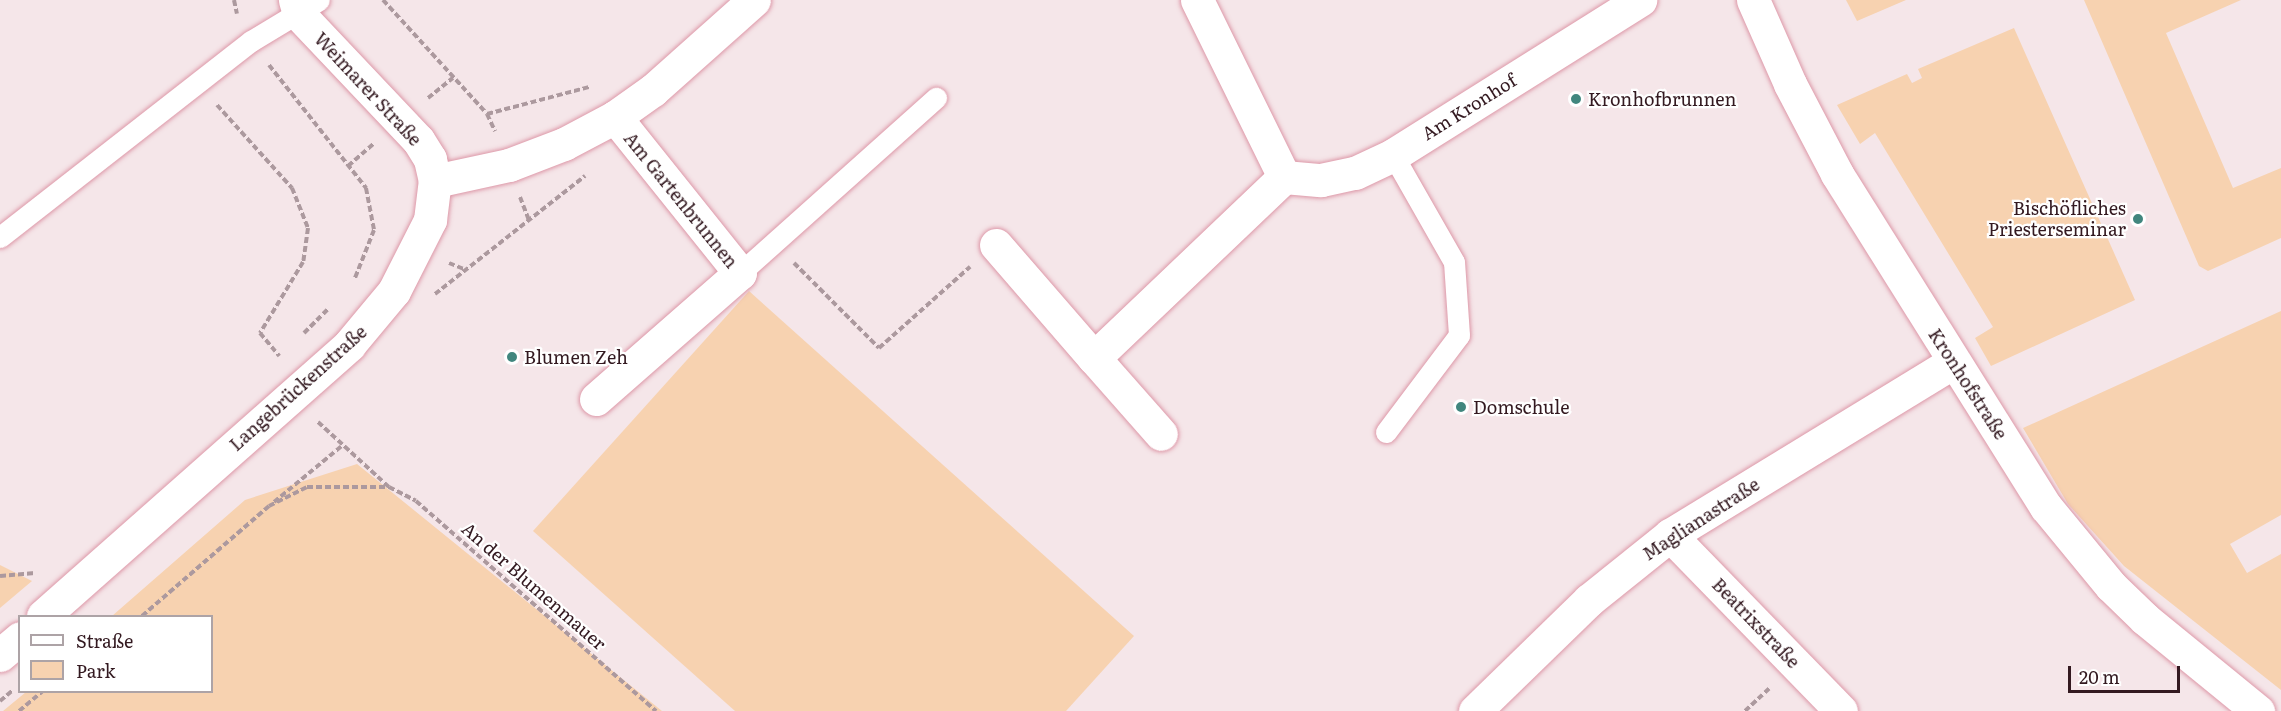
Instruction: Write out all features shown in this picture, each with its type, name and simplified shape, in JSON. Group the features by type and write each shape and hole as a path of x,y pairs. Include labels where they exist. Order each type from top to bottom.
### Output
{"street":[{"path":"435,181 509,165 564,144 615,117 653,90 754,0"},
{"path":"1094,358 1284,177 1197,0"},
{"name":"Am Kronhof","path":"1284,177 1322,180 1355,173 1393,155 1640,0"},
{"name":"Kronhofstraße","path":"1753,0 1790,84 1838,174 1953,362 2046,507 2111,586 2145,619 2258,711"},
{"name":"Weimarer Straße","path":"304,5 418,140 430,159 435,181"},
{"name":"Am Gartenbrunnen","path":"596,399 740,273 615,117"},
{"name":"Langebrückenstraße","path":"44,615 374,319 394,291 430,220 435,181"},
{"path":"996,245 1161,434"},
{"name":"Maglianastraße","path":"1475,711 1589,600 1670,535 1953,362"},
{"name":"Beatrixstraße","path":"1670,535 1841,711"},
{"path":"0,655 18,640"}],"lane":[{"path":"0,237 250,41 304,5"},
{"path":"740,273 936,98"},
{"path":"1386,432 1459,335 1454,262 1393,155"}],"path":[{"path":"234,0 240,27 366,188 374,230 356,277 348,286"},
{"path":"383,0 487,114 494,129"},
{"path":"221,65 224,84 217,106 292,188 308,228 303,262 260,333 279,356"},
{"path":"428,97 453,78"},
{"path":"487,114 591,87"},
{"path":"348,166 372,145"},
{"path":"429,301 464,269 590,172"},
{"path":"520,198 528,219"},
{"path":"775,244 879,348 996,245"},
{"path":"447,262 464,269"},
{"path":"295,342 333,303"},
{"path":"272,363 287,349"},
{"name":"An der Blumenmauer","path":"311,416 389,488 416,501 656,711"},
{"path":"143,615 268,506 343,445"},
{"name":"An der Blumenmauer","path":"268,506 307,487 389,488"},
{"path":"0,576 44,572"},
{"path":"0,701 14,688"},
{"path":"20,711 41,693"}],"green space":[{"path":"1846,0 1906,0 1857,21"},
{"path":"2084,0 2241,0 2166,33 2233,188 2281,168 2281,238 2208,271 2199,266"},
{"path":"2014,28 2135,300 1991,366 1975,338 1993,327 1875,133 1860,144 1837,105 1907,74 1912,83 1922,78 1918,69"},
{"path":"749,291 1134,636 1066,711 735,711 533,531"},
{"path":"2281,311 2281,515 2230,544 2247,573 2281,554 2281,690 2124,566 2068,504 2023,428"},
{"path":"357,464 662,711 3,711 25,693 213,693 213,615 113,615 245,500"},
{"path":"0,565 32,581 0,608"}],"place":[{"name":"Kronhofbrunnen","path":"1576,99"},
{"name":"Bischöfliches Priesterseminar","path":"2138,219"},
{"name":"Blumen Zeh","path":"512,357"},
{"name":"Domschule","path":"1461,407"}]}
